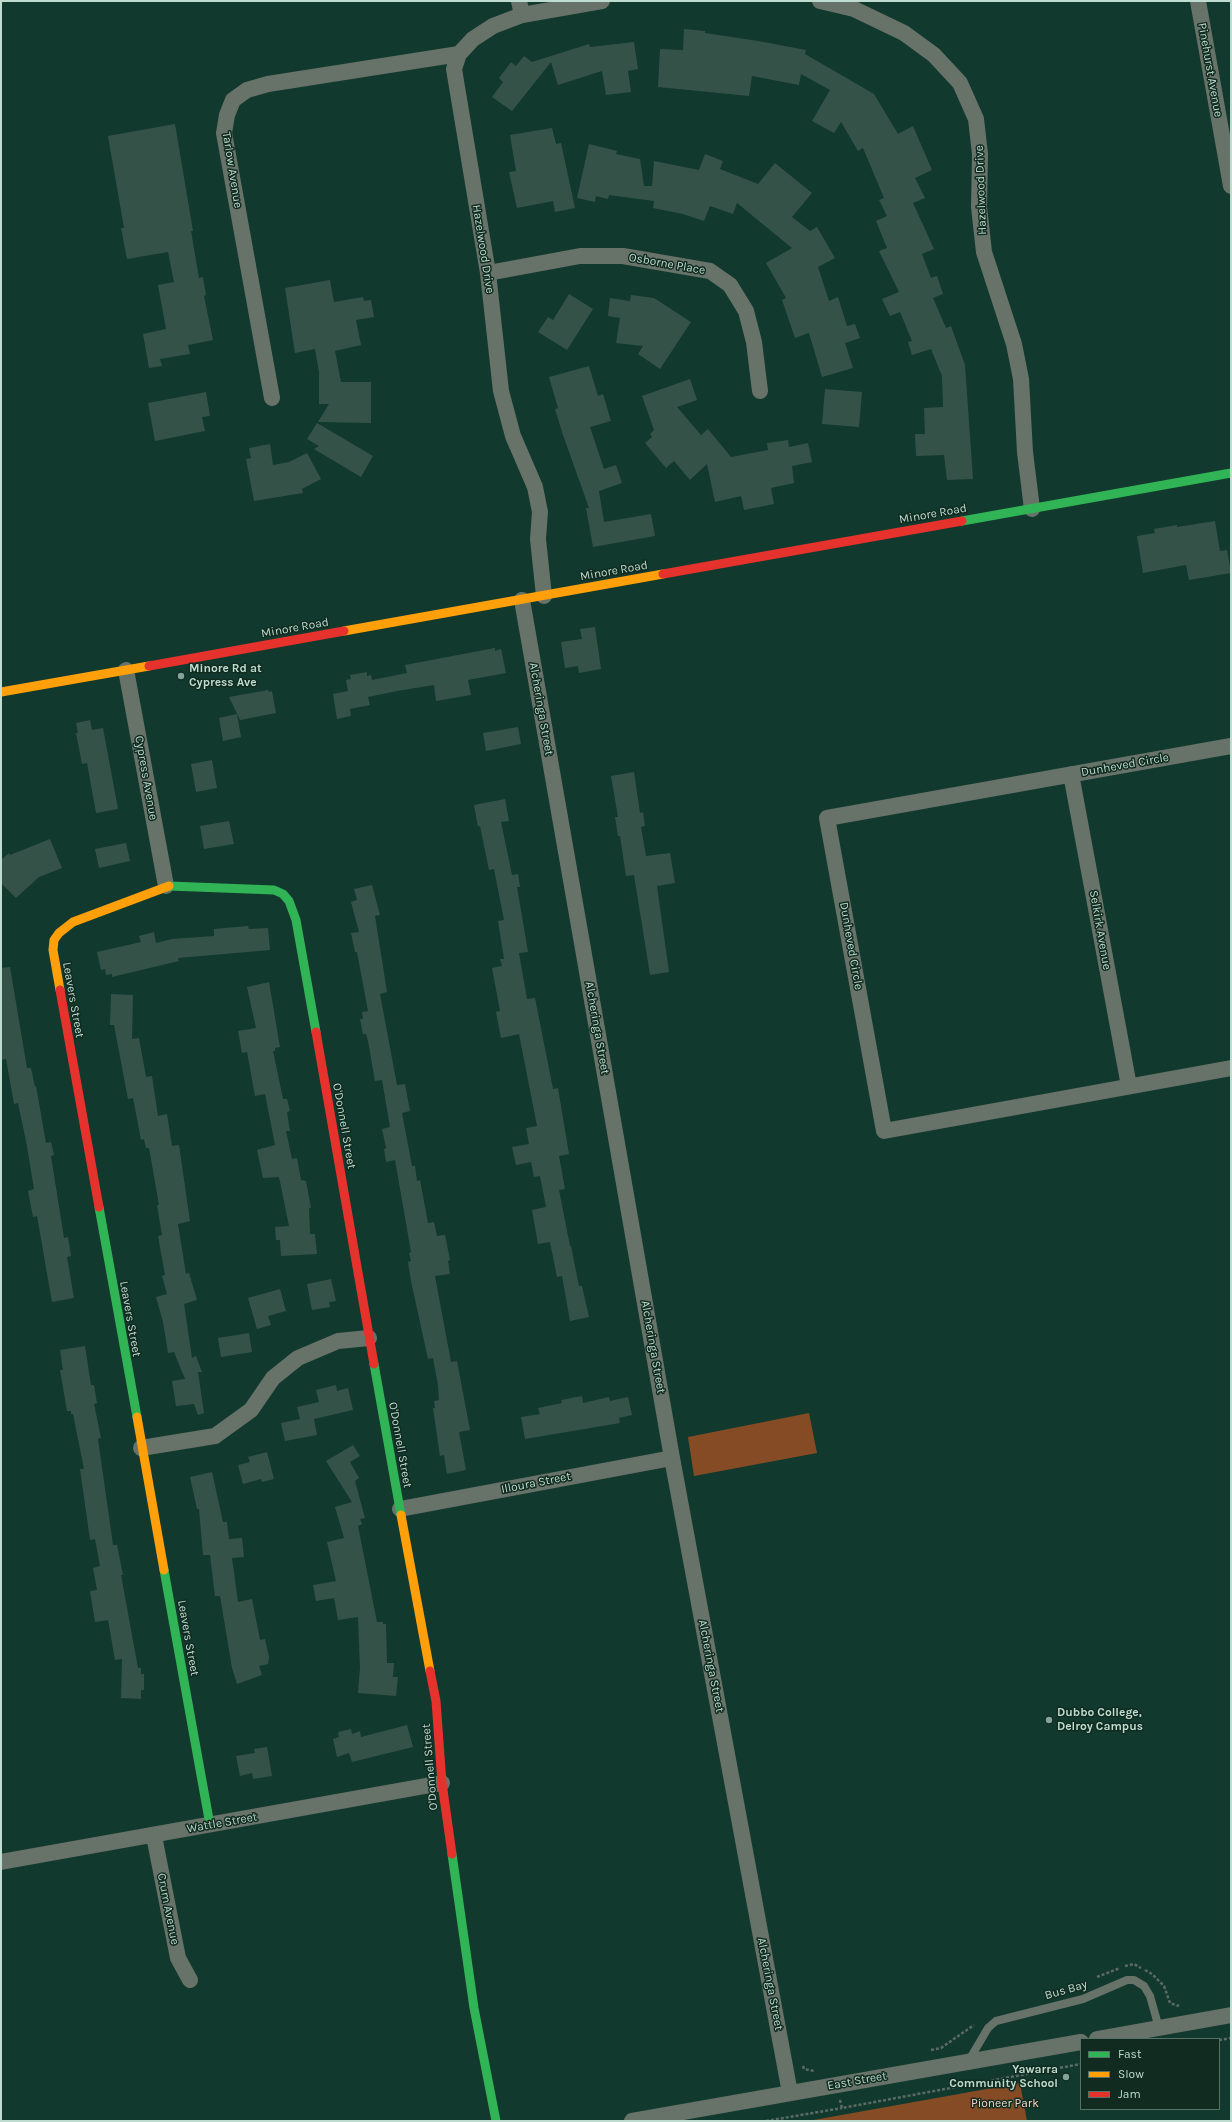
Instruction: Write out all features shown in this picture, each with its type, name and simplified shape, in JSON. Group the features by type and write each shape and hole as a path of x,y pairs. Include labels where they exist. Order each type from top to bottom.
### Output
{"street":[{"path":"459,54 473,39 520,8 602,1"},
{"name":"Hazelwood Drive","path":"820,1 855,5 904,33 934,55 960,83 976,119 980,154 979,207 984,252 1014,344 1021,379 1025,452 1032,509"},
{"name":"Pinehurst Avenue","path":"1198,1 1231,186"},
{"name":"Hazelwood Drive","path":"459,54 454,69 488,273 501,391 513,436 535,487 540,512 538,539 544,596"},
{"name":"Tarlow Avenue","path":"272,398 224,133 227,116 233,100 247,90 268,84 459,54"},
{"name":"Osborne Place","path":"488,273 580,256 623,256 710,271 730,285 746,311 754,342 760,391"},
{"name":"Minore Road","path":"1,692 1231,473"},
{"name":"Alcheringa Street","path":"522,600 672,1458 790,2093"},
{"name":"Cypress Avenue","path":"126,670 166,886"},
{"name":"Dunheved Circle","path":"1231,746 827,818 884,1131 1231,1068"},
{"name":"Selkirk Avenue","path":"1071,774 1129,1086"},
{"name":"O'Donnell Street","path":"166,886 274,890 283,894 294,910 369,1338 436,1701 442,1783 474,2008 496,2121"},
{"name":"Leavers Street","path":"166,886 73,922 58,933 54,940 53,950 141,1448 210,1826"},
{"path":"141,1448 215,1436 251,1410 273,1378 298,1358 338,1341 369,1338"},
{"name":"Illoura Street","path":"400,1509 672,1458"},
{"name":"Wattle Street","path":"1,1862 210,1826 442,1783"},
{"name":"Crum Avenue","path":"154,1836 178,1958 190,1980"},
{"path":"1103,2038 1231,2015"},
{"name":"East Street","path":"632,2121 1080,2042"}],"lane":[{"name":"Bus Bay","path":"968,2062 988,2028 996,2021 1083,1998 1127,1980 1134,1980 1144,1986 1150,1996 1159,2028"}],"path":[{"path":"1220,2040 1231,2038"},
{"path":"766,2121 1080,2064"},
{"path":"837,2085 842,2108"}],"green space":[{"path":"809,1413 817,1453 694,1476 688,1437"},
{"name":"Pioneer Park","path":"1020,2083 1027,2121 808,2121"}],"building":[{"path":"684,29 705,31 705,33 806,50 805,54 874,94 898,134 913,126 932,170 915,178 925,198 913,203 934,249 922,254 931,278 937,276 943,294 933,298 946,328 951,326 965,365 973,479 947,480 944,455 916,456 915,434 925,434 924,408 943,407 942,376 931,349 912,355 908,342 912,341 900,312 890,316 882,299 899,292 879,251 887,248 876,221 887,216 879,200 884,198 863,148 858,151 841,122 834,133 812,121 830,90 801,74 799,85 752,76 749,96 658,87 660,49 683,50"},
{"path":"634,42 638,69 628,71 631,92 606,95 602,71 558,85 551,62 512,111 492,97 503,82 499,78 511,62 516,66 524,56 532,62 589,44 590,47"},
{"path":"175,124 193,231 191,231 199,278 203,277 206,295 204,296 213,340 188,345 190,354 160,359 162,366 149,368 143,334 166,329 158,285 174,282 168,252 127,259 121,228 124,228 108,136"},
{"path":"552,128 556,144 561,143 575,208 555,212 553,201 517,208 509,172 516,171 510,135"},
{"path":"589,144 617,151 616,154 640,159 644,186 652,186 654,161 699,170 705,154 723,161 720,169 758,184 775,163 812,193 792,217 810,231 817,227 835,258 818,267 829,301 838,297 847,326 855,324 860,338 845,343 853,368 822,377 809,333 795,338 782,300 786,298 766,263 792,248 737,203 733,214 710,206 704,221 683,214 653,208 654,201 609,195 608,199 596,196 595,202 577,198"},
{"path":"330,280 334,302 363,297 364,301 371,300 374,317 356,320 361,345 335,351 341,382 371,382 371,423 318,422 329,404 319,404 319,372 315,349 295,353 285,288"},
{"path":"569,294 593,309 567,350 538,332 548,317 553,320"},
{"path":"631,295 654,298 691,322 660,369 638,354 643,346 616,343 620,318 608,316 610,298 630,301"},
{"path":"589,366 598,396 603,394 611,421 590,427 604,469 616,465 622,483 599,491 604,522 651,514 655,536 593,547 586,508 589,508 555,409 558,408 549,377"},
{"path":"690,379 697,400 677,407 701,435 708,429 731,457 768,450 767,443 788,440 789,447 808,443 812,462 792,466 794,483 771,488 774,504 744,510 741,496 715,502 707,464 690,480 674,461 666,468 645,443 652,437 650,434 654,430 642,396"},
{"path":"825,389 862,392 859,427 822,424"},
{"path":"206,392 210,416 202,417 205,431 155,441 148,403"},
{"path":"317,423 373,456 361,477 314,449 319,446 307,439"},
{"path":"270,444 273,465 289,462 307,453 321,479 302,489 303,493 254,501 246,459 251,458 249,448"},
{"path":"1215,521 1220,551 1227,550 1231,573 1189,580 1186,565 1143,573 1137,536 1155,533 1154,529"},
{"path":"595,627 601,669 579,673 578,666 565,668 561,642 582,639 580,629"},
{"path":"495,648 495,651 501,649 506,673 468,680 471,695 436,701 434,685 397,691 368,697 370,705 350,709 351,716 337,719 333,694 348,691 346,680 351,679 350,675 367,672 367,676 371,675 372,680 407,673 405,665"},
{"path":"268,690 269,692 272,691 276,713 240,720 229,697"},
{"path":"237,714 241,737 223,741 219,718"},
{"path":"90,720 92,730 103,728 118,809 96,813 87,763 82,764 76,733 78,733 76,723"},
{"path":"518,727 521,744 486,751 483,733"},
{"path":"212,760 217,788 196,792 191,764"},
{"path":"634,772 640,813 643,812 645,826 641,827 646,856 670,853 675,883 657,886 669,972 650,975 634,875 626,876 620,836 618,836 615,817 618,817 611,776"},
{"path":"505,799 509,821 501,822 512,875 518,874 520,887 517,887 528,952 519,953 527,999 535,998 553,1089 558,1088 569,1154 559,1156 565,1189 559,1190 579,1286 582,1286 589,1317 570,1321 562,1276 557,1277 550,1242 538,1244 532,1210 546,1207 540,1176 534,1177 531,1162 516,1165 512,1147 529,1144 526,1128 537,1126 519,1034 501,1038 496,1012 500,1011 492,968 502,966 500,959 504,959 498,921 504,920 494,869 489,870 474,805"},
{"path":"229,821 234,844 204,849 200,826"},
{"path":"50,839 62,868 39,877 16,898 1,883 1,860 9,853 10,855"},
{"path":"126,843 130,861 99,868 95,849"},
{"path":"372,885 380,915 375,916 387,992 380,994 397,1085 405,1084 410,1111 402,1113 412,1166 415,1166 417,1181 420,1180 428,1223 434,1222 437,1236 445,1235 450,1260 448,1261 450,1274 435,1276 451,1362 457,1361 470,1430 459,1432 466,1470 447,1474 444,1455 440,1456 433,1408 435,1408 434,1401 439,1400 438,1385 433,1358 428,1359 411,1281 408,1262 411,1261 409,1253 411,1252 395,1160 386,1162 384,1149 386,1148 382,1129 390,1127 382,1080 375,1081 368,1041 366,1034 363,1034 360,1019 363,1019 362,1012 368,1011 357,952 355,952 351,933 359,932 351,902 357,900 354,889"},
{"path":"248,926 249,929 268,928 270,950 178,958 179,961 112,977 112,974 106,975 105,969 101,970 97,952 141,942 139,936 154,932 156,943 172,939 214,936 214,929"},
{"path":"10,967 27,1068 31,1068 35,1087 36,1086 46,1143 51,1142 54,1155 51,1156 64,1238 68,1237 71,1256 67,1257 74,1298 52,1302 37,1216 33,1217 28,1191 34,1189 26,1141 18,1103 14,1104 6,1059 2,1060 1,968"},
{"path":"269,982 280,1047 275,1048 275,1051 273,1051 283,1099 287,1099 290,1111 287,1112 290,1131 286,1131 292,1159 297,1158 301,1180 306,1181 311,1208 309,1208 310,1234 315,1234 317,1254 281,1256 280,1240 276,1240 275,1227 289,1226 279,1177 263,1178 257,1150 275,1145 265,1094 255,1096 247,1052 242,1053 238,1031 256,1028 247,987"},
{"path":"111,994 133,995 132,1039 139,1038 146,1077 152,1076 158,1116 167,1114 172,1146 179,1145 190,1221 178,1224 186,1274 189,1273 197,1300 184,1304 192,1358 196,1356 202,1372 198,1372 204,1413 198,1415 194,1404 176,1406 172,1381 185,1379 174,1352 168,1353 163,1322 156,1297 167,1294 162,1276 165,1275 158,1236 162,1235 157,1205 159,1205 149,1148 146,1148 144,1139 141,1140 133,1098 128,1099 114,1025 110,1025"},
{"path":"331,1279 336,1301 329,1302 330,1307 312,1310 307,1284"},
{"path":"280,1289 286,1311 268,1316 271,1325 257,1329 248,1298"},
{"path":"249,1333 252,1352 221,1357 218,1338"},
{"path":"85,1346 91,1385 94,1385 97,1403 94,1404 101,1438 98,1439 113,1545 117,1545 138,1668 141,1668 141,1674 144,1674 144,1690 141,1690 141,1699 121,1698 122,1659 115,1660 108,1620 95,1622 90,1591 97,1590 93,1568 100,1566 95,1539 90,1540 80,1469 84,1469 73,1414 71,1414 71,1411 67,1411 60,1370 63,1370 60,1350"},
{"path":"336,1385 337,1391 348,1388 353,1410 314,1419 317,1435 285,1441 281,1423 300,1419 297,1407 319,1402 316,1390"},
{"path":"582,1396 583,1403 609,1397 610,1401 628,1397 632,1415 619,1418 620,1423 525,1439 521,1417 540,1414 538,1408 562,1403 561,1400"},
{"path":"353,1445 360,1456 350,1462 359,1478 355,1481 365,1518 360,1519 362,1524 358,1526 377,1622 383,1622 383,1624 386,1624 387,1663 394,1663 393,1677 398,1677 396,1696 358,1693 360,1668 358,1617 338,1620 334,1598 316,1601 313,1585 336,1581 327,1542 344,1538 335,1507 352,1502 326,1461"},
{"path":"267,1452 274,1479 262,1482 261,1479 243,1484 238,1465 250,1462 248,1457"},
{"path":"212,1472 223,1522 227,1522 229,1539 242,1538 244,1557 232,1558 238,1602 252,1599 260,1640 265,1639 269,1657 268,1664 259,1666 262,1675 237,1684 232,1668 220,1596 215,1596 210,1555 203,1555 199,1509 197,1509 190,1477"},
{"path":"407,1725 413,1747 352,1762 349,1753 337,1757 333,1739 339,1737 338,1732 351,1729 352,1734 360,1731 361,1737"},
{"path":"267,1747 272,1776 253,1779 252,1773 240,1776 236,1756 255,1753 254,1749"}],"traffic: fast":[{"path":"962,521 1231,473"},
{"path":"169,886 274,890 283,894 289,901 296,920 316,1032"},
{"path":"99,1207 137,1417"},
{"path":"374,1364 401,1515"},
{"path":"164,1570 210,1825"},
{"path":"452,1854 474,2008 496,2121"}],"traffic: slow":[{"path":"344,631 663,574"},
{"path":"1,692 149,666"},
{"path":"60,990 53,950 54,940 59,933 73,922 169,886"},
{"path":"137,1417 164,1570"},
{"path":"401,1515 430,1671"}],"traffic: jam":[{"path":"663,574 962,521"},
{"path":"149,666 344,631"},
{"path":"60,990 99,1207"},
{"path":"316,1032 374,1364"},
{"path":"430,1671 436,1701 442,1783 452,1854"}],"place":[{"name":"Minore Rd at Cypress Ave","path":"181,676"},
{"name":"Dubbo College, Delroy Campus","path":"1049,1720"},
{"name":"Yawarra Community School","path":"1066,2077"}]}
